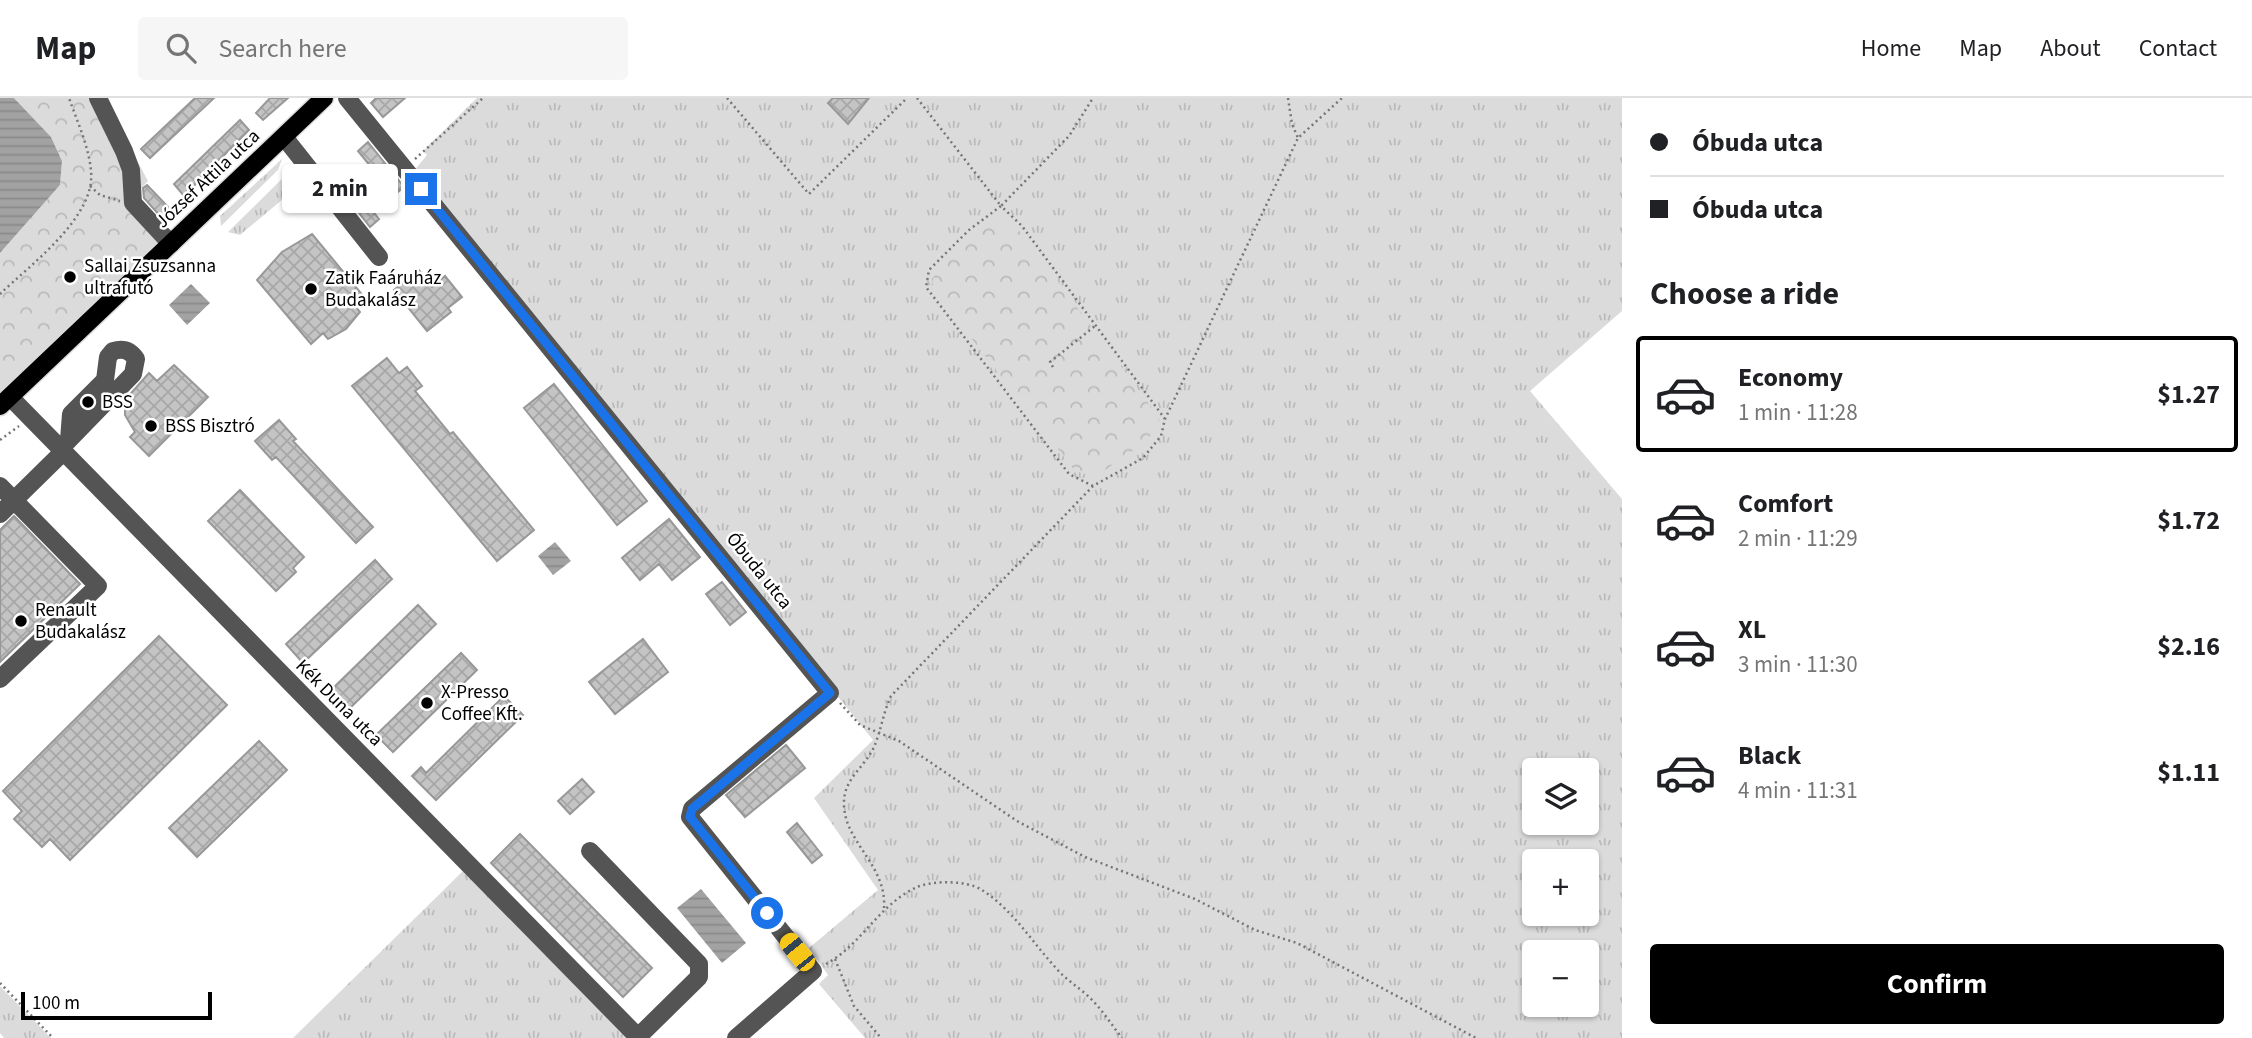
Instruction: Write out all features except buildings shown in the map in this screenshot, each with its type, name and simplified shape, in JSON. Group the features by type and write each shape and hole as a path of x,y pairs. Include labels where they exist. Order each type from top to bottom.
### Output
{"main road":[{"name":"József Attila utca","path":"5,401 324,98"}],"street":[{"path":"98,98 131,170 133,202 171,244"},
{"name":"Óbuda utca","path":"347,98 830,693"},
{"path":"284,136 379,257"},
{"path":"0,514 14,500 133,374 136,359 132,353 120,349 113,351 108,357 105,380 72,414 64,447"},
{"name":"Kék Duna utca","path":"5,401 29,416 64,447 638,1038"},
{"path":"0,486 98,586 0,679"},
{"path":"736,1038 813,971 690,817 692,809 830,693"},
{"path":"590,851 699,964 699,977 638,1038"}],"path":[{"path":"0,294 78,215 90,186 91,171 69,98"},
{"path":"405,170 483,98"},
{"path":"727,98 809,194 907,98"},
{"path":"917,98 1001,206 1022,226 1165,419"},
{"path":"1093,98 1069,136 1001,206 970,230 929,270 926,287 1069,474 1093,486"},
{"path":"1288,98 1292,124 1298,138"},
{"path":"884,908 885,893 879,875 855,837 844,804 849,779 873,749 881,716 891,696 1093,486 1143,458 1161,436 1165,419 1298,138 1342,98"},
{"path":"90,186 100,195 112,200 133,202"},
{"path":"1053,367 1050,362 1095,327"},
{"path":"1,439 29,416"},
{"path":"830,693 860,725 899,741 1017,821 1085,857 1195,900 1255,930 1297,943 1476,1038"},
{"path":"813,971 843,954 884,908 916,887 949,882 980,888 1010,911 1037,947 1061,974 1090,998 1122,1038"},
{"path":"835,959 854,1006 881,1038"},
{"path":"0,983 53,1038"}],"green space":[{"path":"14,98 104,98 148,181 134,195 169,235 0,392 0,253 60,185 62,161 51,137"},
{"path":"477,98 1622,98 1622,311 1530,391 1622,499 1622,1038 865,1038 819,984 828,975 809,948 878,890 814,798 873,740 413,172 427,155 423,151"},
{"path":"282,159 278,170 221,226 220,216"},
{"path":"295,166 310,189 296,202 289,194 240,235 228,232"},
{"path":"996,224 1021,232 1160,419 1147,441 1095,477 1075,471 936,293 932,282 935,273 975,233"},
{"path":"463,871 636,1038 293,1038"},
{"path":"0,986 51,1038 4,1038 0,1033"}],"shaded area":[{"path":"0,98 14,98 51,137 62,161 60,185 0,253"},
{"path":"191,284 210,303 187,325 169,305"},
{"path":"555,542 571,561 553,575 538,556"},
{"path":"701,889 746,943 722,963 677,908"}],"place":[{"name":"Sallai Zsuzsanna ultrafutó","path":"70,277"},
{"name":"Zatik Faáruház Budakalász","path":"311,289"},
{"name":"BSS","path":"88,402"},
{"name":"BSS Bisztró","path":"151,426"},
{"name":"Renault Budakalász","path":"21,621"},
{"name":"X-Presso Coffee Kft.","path":"427,703"}],"route":[{"path":"421,189 830,693 692,809 690,817 767,913"}]}
